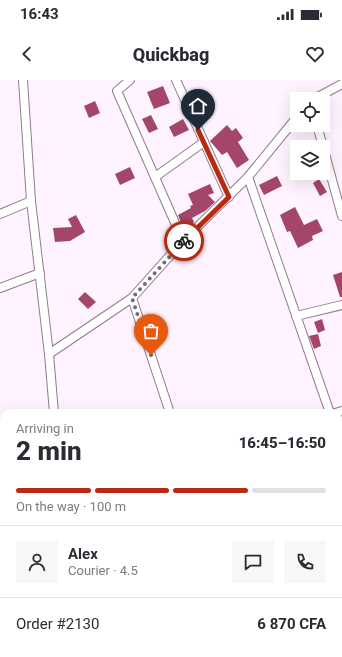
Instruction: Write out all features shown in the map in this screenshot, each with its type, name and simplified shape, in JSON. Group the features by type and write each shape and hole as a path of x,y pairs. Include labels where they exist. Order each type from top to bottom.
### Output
{"street":[{"path":"23,80 31,201 49,354 54,409"},
{"path":"130,80 117,91 183,241"},
{"path":"176,80 229,197"},
{"path":"327,92 342,84"},
{"path":"49,354 132,298 183,241 248,177 290,126"},
{"path":"319,132 342,216"},
{"path":"155,177 204,142"},
{"path":"248,177 329,409"},
{"path":"0,214 31,201"},
{"path":"0,288 40,273"},
{"path":"132,298 169,409"},
{"path":"296,316 342,305"}],"building":[{"path":"163,86 170,103 154,109 147,92"},
{"path":"95,101 100,113 89,118 84,106"},
{"path":"151,115 158,129 149,133 142,119"},
{"path":"183,119 189,130 174,137 169,127"},
{"path":"227,125 232,131 236,128 243,138 238,142 249,160 237,168 227,152 222,155 210,141"},
{"path":"130,167 135,178 120,185 115,174"},
{"path":"277,176 282,186 264,195 259,185"},
{"path":"320,180 327,192 320,196 313,183"},
{"path":"210,184 214,193 208,195 215,202 205,211 192,218 194,222 184,230 178,215 191,208 190,206 193,205 188,194"},
{"path":"295,207 304,225 317,219 323,231 312,236 313,240 298,248 290,231 287,232 280,215"},
{"path":"76,215 85,232 70,241 55,242 53,228 72,227 68,219"},
{"path":"342,272 342,297 340,297 333,275"},
{"path":"85,292 96,302 88,309 78,299"},
{"path":"322,319 325,330 318,333 314,322"},
{"path":"318,334 321,346 314,349 309,336"}],"way so far":[{"path":"151,355 132,298 184,241"}],"route":[{"path":"184,241 229,197 198,130"}]}
